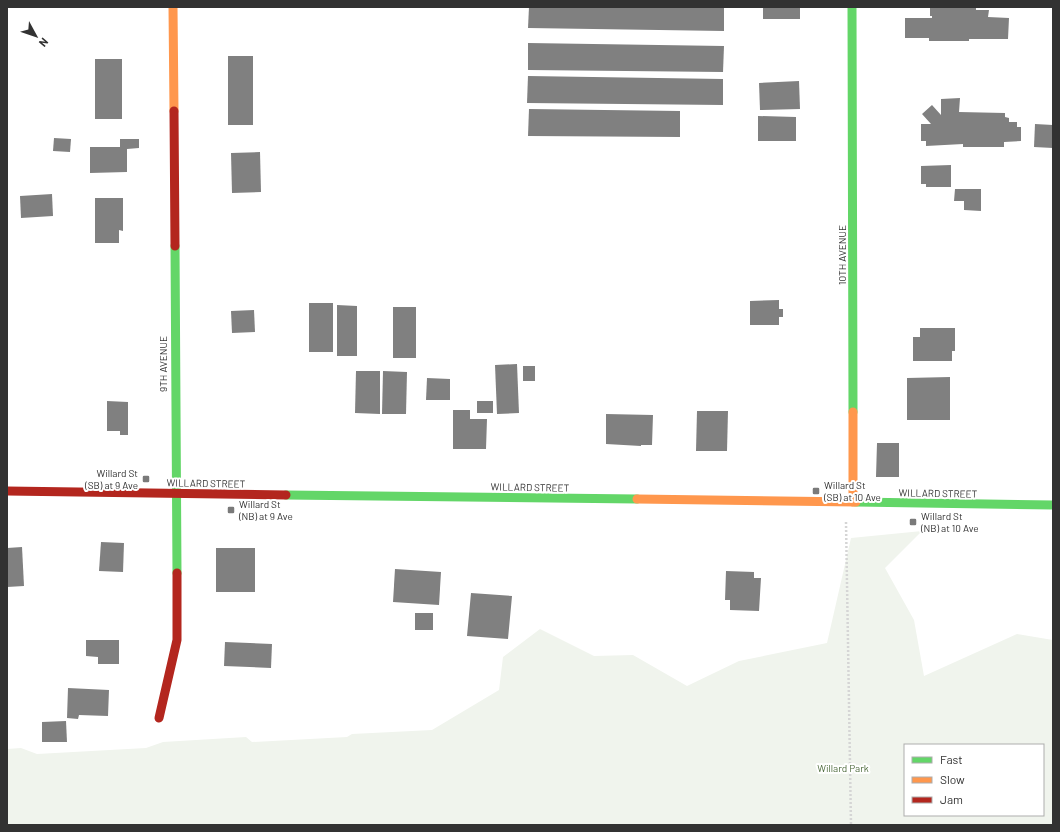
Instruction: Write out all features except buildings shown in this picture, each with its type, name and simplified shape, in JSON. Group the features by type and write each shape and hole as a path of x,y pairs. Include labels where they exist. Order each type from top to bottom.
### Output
{"street":[{"name":"9TH AVENUE","path":"159,718 177,640 173,7"},
{"name":"10TH AVENUE","path":"850,503 852,7"},
{"name":"WILLARD STREET","path":"7,491 1053,505"}],"path":[{"path":"850,503 851,825"}],"green space":[{"name":"Willard Park","path":"922,531 885,568 914,620 924,676 1017,634 1053,640 1053,825 7,825 7,749 21,748 37,754 146,748 163,742 246,737 252,742 347,737 352,734 432,730 499,690 503,657 540,629 594,656 633,655 687,686 739,661 827,643 851,538"}],"traffic: fast":[{"path":"852,7 853,412"},
{"path":"175,246 177,573"},
{"path":"286,495 637,499"},
{"path":"856,502 1053,505"}],"traffic: slow":[{"path":"173,7 174,111"},
{"path":"853,412 853,502"},
{"path":"637,499 856,502"}],"traffic: jam":[{"path":"174,111 175,246"},
{"path":"7,491 286,495"},
{"path":"159,718 177,640 177,573"}],"place":[{"name":"Willard St (SB) at 9 Ave","path":"146,479"},
{"name":"Willard St (SB) at 10 Ave","path":"816,491"},
{"name":"Willard St (NB) at 9 Ave","path":"231,510"},
{"name":"Willard St (NB) at 10 Ave","path":"913,522"}]}
